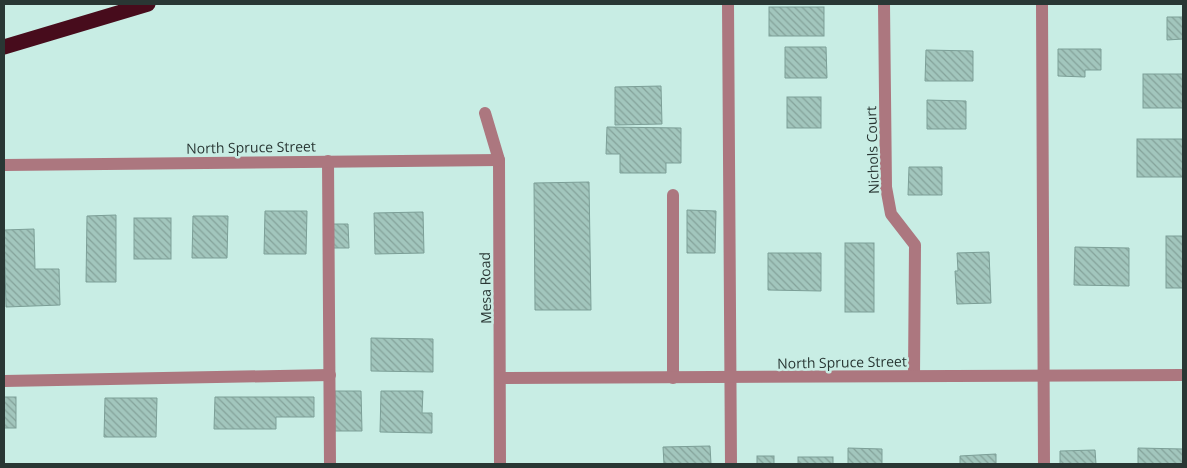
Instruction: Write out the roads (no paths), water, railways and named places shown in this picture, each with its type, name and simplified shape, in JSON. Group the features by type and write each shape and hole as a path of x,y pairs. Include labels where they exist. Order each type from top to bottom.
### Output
{"highway":[{"path":"4,47 59,28 148,4"}],"street":[{"path":"728,4 731,464"},
{"name":"Nichols Court","path":"884,4 886,187 891,214 915,245 914,376"},
{"path":"1042,4 1042,376 1044,464"},
{"name":"Mesa Road","path":"485,113 499,160 500,464"},
{"name":"North Spruce Street","path":"4,165 499,160"},
{"path":"328,161 330,464"},
{"path":"673,195 673,378"},
{"path":"4,381 330,375"},
{"name":"North Spruce Street","path":"501,378 1183,375"}]}
